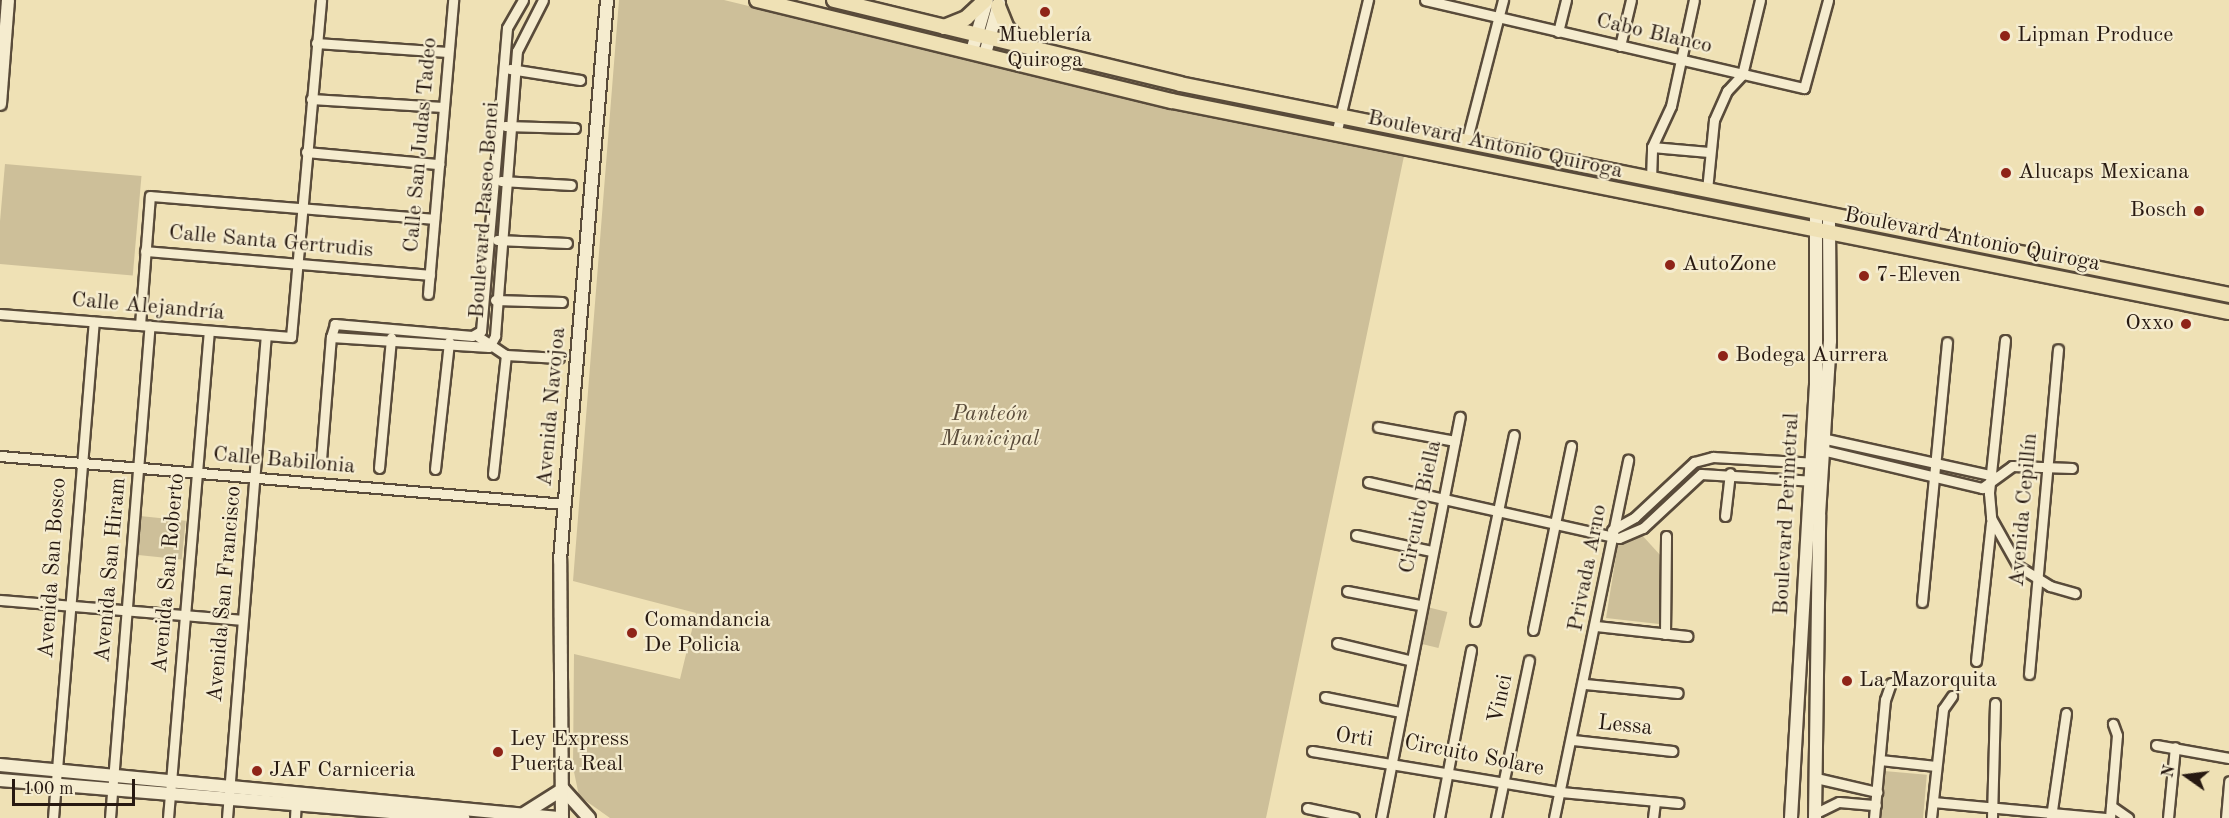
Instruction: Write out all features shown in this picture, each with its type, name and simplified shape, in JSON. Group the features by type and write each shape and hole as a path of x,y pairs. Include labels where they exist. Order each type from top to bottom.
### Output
{"main road":[{"name":"Boulevard Antonio Quiroga","path":"757,0 786,3 979,52 1336,134 2229,312"},
{"name":"Boulevard Antonio Quiroga","path":"834,0 1027,48 1466,143 2229,295"},
{"path":"944,27 966,18 992,1 1013,38 1027,48"}],"street":[{"path":"0,97 8,0"},
{"path":"296,264 321,0"},
{"name":"Calle San Judas Tadeo","path":"428,294 453,0"},
{"name":"Boulevard Paseo Benei","path":"497,240 486,299 484,325 476,335 335,324 331,337 449,347 489,347 498,300 497,240 505,126 504,69 508,21 523,0"},
{"name":"Boulevard Paseo Benei","path":"505,126 518,46 543,0"},
{"name":"Avenida Navojoa","path":"560,818 563,789 559,598 607,0"},
{"path":"1336,134 1338,115 1368,0"},
{"name":"Cabo Blanco","path":"1425,0 1804,88 1828,0"},
{"path":"1466,143 1503,0"},
{"path":"1558,32 1566,0"},
{"path":"1620,46 1631,0"},
{"path":"1651,179 1652,147 1671,106 1694,0"},
{"path":"1707,190 1709,152 1717,112 1742,75 1760,0"},
{"path":"979,52 992,1"},
{"path":"316,43 448,52"},
{"path":"504,69 580,80"},
{"path":"311,99 443,108"},
{"path":"505,126 575,128"},
{"path":"1652,147 1709,152"},
{"path":"306,152 439,164"},
{"path":"501,181 571,185"},
{"name":"Avenida San Hiram","path":"110,818 139,468 148,197 300,210"},
{"path":"300,210 434,219"},
{"name":"Boulevard Perimetral","path":"1816,815 1815,481 1822,214"},
{"path":"497,240 567,243"},
{"name":"Calle Santa Gertrudis","path":"145,251 429,275"},
{"name":"Calle Alejandría","path":"0,314 266,337 291,337 296,264"},
{"path":"486,299 562,302"},
{"name":"Avenida San Bosco","path":"53,818 80,463 94,322"},
{"path":"379,468 392,329"},
{"name":"Avenida San Roberto","path":"168,818 208,332"},
{"path":"435,469 450,334"},
{"path":"476,335 489,347 506,355 559,358"},
{"name":"Avenida San Francisco","path":"227,818 266,337"},
{"path":"321,460 331,337"},
{"path":"1976,661 1991,518 1992,480 2005,340"},
{"path":"1922,602 1947,342"},
{"name":"Avenida Cepillín","path":"2029,674 2058,349"},
{"path":"493,474 506,355"},
{"name":"Circuito Biella","path":"1420,605 1460,417"},
{"path":"1378,427 1455,441"},
{"path":"1475,621 1514,435"},
{"path":"1817,443 1897,455 1992,480"},
{"path":"1817,443 1935,476 1992,480 2012,466 2073,468"},
{"path":"1533,630 1571,446"},
{"path":"1893,466 1897,455"},
{"name":"Calle Babilonia","path":"0,456 565,504"},
{"path":"1614,533 1653,500 1679,471 1704,459 1816,463"},
{"path":"1704,459 1706,473"},
{"name":"Privada Arno","path":"1585,684 1628,460"},
{"path":"1755,475 1756,460"},
{"path":"1368,482 1601,534 1636,532 1664,508 1688,482 1706,473 1730,477 1755,475 1815,481"},
{"path":"1725,516 1730,477"},
{"name":"Boulevard Perimetral","path":"1791,818 1802,574 1815,481"},
{"path":"1653,500 1664,508"},
{"path":"1991,518 2010,557 2038,579 2075,593"},
{"path":"1356,535 1431,551"},
{"path":"1665,634 1666,536"},
{"path":"1802,574 1817,589"},
{"path":"1347,591 1420,605"},
{"path":"0,600 242,620"},
{"name":"Circuito Solare","path":"1420,605 1390,763 1561,792 1585,684"},
{"path":"1596,626 1687,636"},
{"path":"1337,643 1409,660"},
{"path":"1439,818 1470,650"},
{"name":"Vinci","path":"1496,818 1529,660"},
{"path":"1874,818 1891,683"},
{"path":"1585,684 1678,693"},
{"path":"1931,818 1943,709 1952,696"},
{"path":"1325,697 1400,712"},
{"path":"1992,813 1995,703"},
{"path":"2051,816 2066,713"},
{"path":"1933,802 1992,813 2108,818 2117,735 2113,724"},
{"name":"Lessa","path":"1573,740 1672,751"},
{"path":"2156,745 2229,758"},
{"path":"2168,818 2175,747"},
{"name":"Orti","path":"1312,751 1390,763"},
{"path":"1880,760 1936,766"},
{"path":"1381,818 1390,763"},
{"path":"0,765 230,786 361,808 426,812 525,813 560,818"},
{"path":"1795,768 1816,773 1854,791 1877,792"},
{"path":"0,780 229,799 296,798"},
{"path":"2226,818 2229,781"},
{"path":"525,813 563,789 589,818"},
{"path":"1853,802 1854,791"},
{"path":"1554,818 1561,792 1678,803"},
{"path":"295,818 296,798"},
{"path":"1653,818 1655,801"},
{"path":"1816,815 1853,802 1876,805"},
{"path":"2111,806 2128,818"},
{"path":"1307,808 1354,818"},
{"path":"426,812 463,818"}],"green space":[{"name":"Panteón Municipal","path":"619,0 724,0 1158,107 1404,156 1266,818 610,818 579,796 573,767 574,654 680,679 696,613 573,581"},
{"path":"5,164 141,176 133,276 0,264 0,221"},
{"path":"140,516 186,521 182,560 136,555"},
{"path":"1641,534 1661,556 1659,624 1606,618 1618,544"},
{"path":"1427,607 1447,612 1438,648 1418,643"},
{"path":"1884,771 1927,775 1923,818 1880,818"}],"place":[{"name":"Mueblería Quiroga","path":"1045,12"},
{"name":"Lipman Produce","path":"2005,36"},
{"name":"Alucaps Mexicana","path":"2006,173"},
{"name":"Bosch","path":"2199,211"},
{"name":"AutoZone","path":"1670,265"},
{"name":"7-Eleven","path":"1864,276"},
{"name":"Oxxo","path":"2186,324"},
{"name":"Bodega Aurrera","path":"1723,356"},
{"name":"Comandancia De Policia","path":"632,633"},
{"name":"La Mazorquita","path":"1847,681"},
{"name":"Ley Express Puerta Real","path":"498,752"},
{"name":"JAF Carniceria","path":"257,771"}]}
